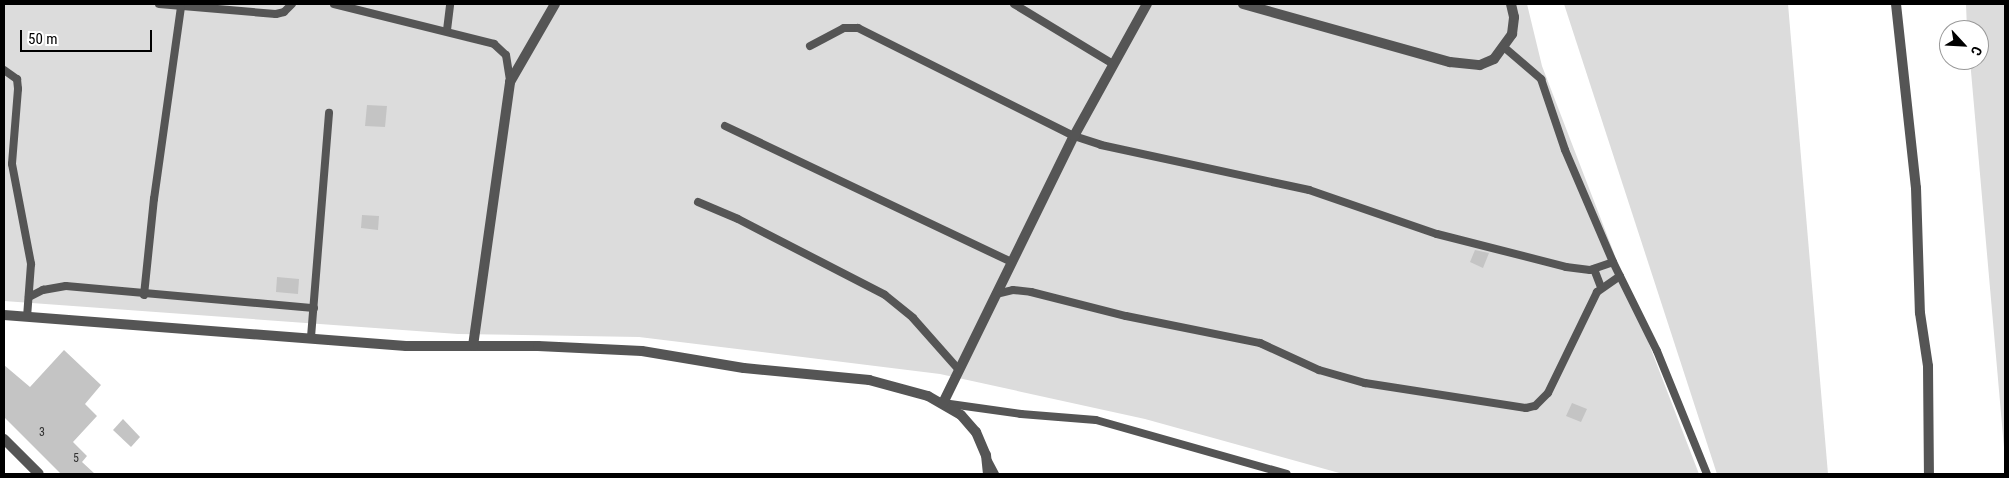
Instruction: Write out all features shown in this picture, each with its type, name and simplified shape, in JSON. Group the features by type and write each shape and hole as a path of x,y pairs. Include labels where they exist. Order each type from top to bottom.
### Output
{"street":[{"path":"473,346 510,82 555,4"},
{"path":"943,403 1074,136 1147,4"},
{"path":"1243,4 1450,62 1480,65 1494,59 1505,48 1512,34 1512,4"},
{"path":"1896,4 1916,188 1920,312 1928,366 1929,474"},
{"path":"4,315 312,337 406,346 642,351 753,369 869,380 943,403 961,415 976,432 986,455 988,474"},
{"path":"4,440 39,474"}],"lane":[{"path":"159,4 276,14 284,12 292,4"},
{"path":"334,4 447,30 500,48 510,63 510,82"},
{"path":"447,30 450,4"},
{"path":"1014,4 1113,64"},
{"path":"144,295 154,199 181,7"},
{"path":"810,46 844,28 858,28 1074,136 1129,152 1309,190 1438,234 1566,267 1594,269 1613,262"},
{"path":"1505,48 1540,79 1565,150 1613,262 1657,351 1707,474"},
{"path":"4,70 17,79 18,89 12,164 31,264 27,317"},
{"path":"312,337 329,113"},
{"path":"725,126 1011,262"},
{"path":"698,202 738,219 885,295 913,318 959,370"},
{"path":"1594,269 1601,287"},
{"path":"996,294 1014,290 1031,292 1126,316 1260,343 1319,370 1365,383 1526,408 1541,402 1548,393 1601,287 1620,276"},
{"path":"29,298 44,290 66,286 144,295 314,308"},
{"path":"943,403 1021,414 1096,420 1287,474"},
{"path":"986,455 995,474"}],"shaded area":[{"path":"4,4 1527,4 1542,66 1699,474 1343,474 1145,419 940,374 639,337 458,334 4,301"},
{"path":"1564,4 1788,4 1828,474 1717,474"},
{"path":"1966,4 2005,4 2005,459 1971,70 1989,70 1989,20 1967,20"}],"building":[{"path":"367,105 387,106 385,127 365,126"},
{"path":"362,215 379,216 378,230 361,228"},
{"path":"1475,250 1489,253 1483,268 1470,262"},
{"path":"277,277 299,279 298,294 276,292"},
{"path":"64,350 101,385 85,404 97,416 73,442 87,456 82,462 95,474 61,474 4,417 4,365 30,387"},
{"path":"1572,403 1587,409 1581,422 1566,416"},
{"path":"123,419 140,437 131,447 113,430"}]}
